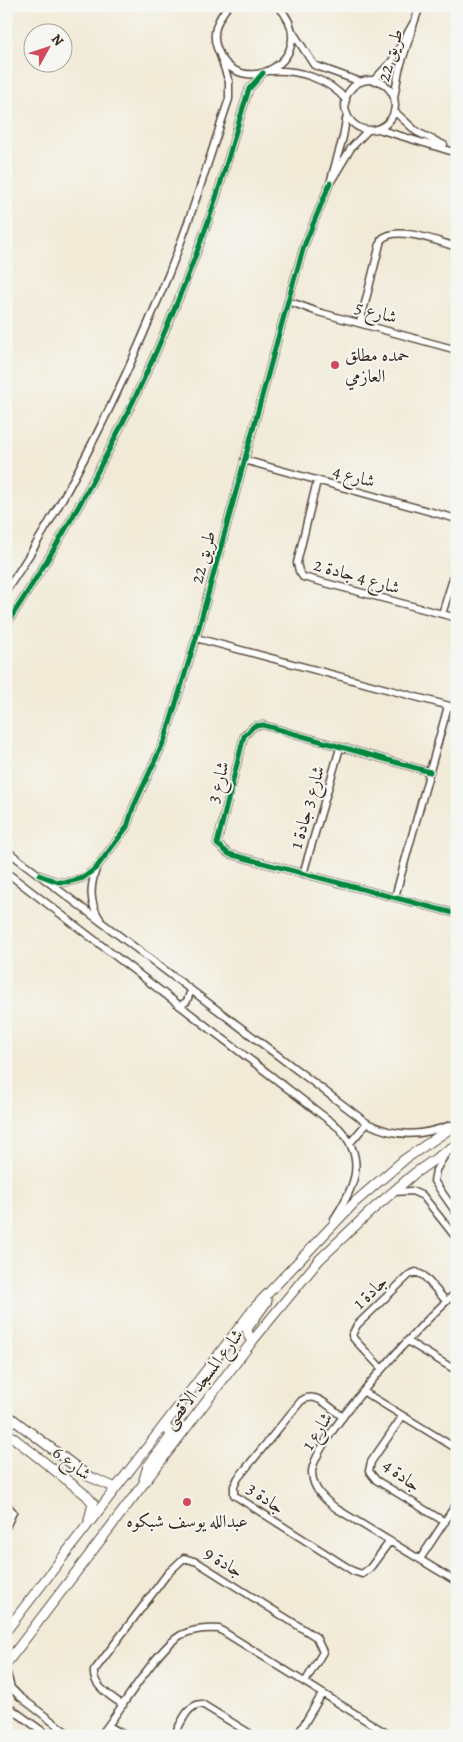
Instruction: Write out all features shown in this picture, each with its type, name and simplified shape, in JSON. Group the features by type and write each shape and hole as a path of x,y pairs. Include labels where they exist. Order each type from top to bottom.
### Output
{"main road":[{"name":"شارع المسجد الاقصى","path":"6,1632 268,1293 329,1227 355,1202 406,1159 457,1124"},
{"name":"شارع المسجد الاقصى","path":"6,1664 254,1339 319,1260 394,1192 457,1144"},
{"path":"254,1339 249,1337 247,1329 267,1302 268,1293"},
{"name":"شارع 6","path":"6,1414 77,1468 98,1482 116,1488"},
{"path":"141,1487 148,1466 171,1436 168,1429 162,1428"},
{"name":"شارع 6","path":"6,1432 68,1480 93,1503 92,1513 84,1531"},
{"path":"68,1480 77,1468"}],"street":[{"path":"6,591 73,483 117,394 168,278 229,98 229,82 215,42 215,29 220,16 228,6"},
{"path":"278,6 285,14"},
{"path":"282,6 292,29 314,65 326,71 361,82 373,81 386,86 394,98 394,111 388,122 378,129"},
{"name":"طريق 22","path":"394,98 400,70 420,6"},
{"name":"طريق 22","path":"373,81 392,61 415,20"},
{"path":"6,625 79,510 136,400 171,318 206,228 249,89 252,82 278,66 287,55 292,43 292,29"},
{"path":"220,55 228,66 240,72 254,75 290,70 333,88 346,100"},
{"path":"320,82 326,71"},
{"path":"361,82 351,89 346,100 347,114 355,125 368,130 378,129 457,153"},
{"path":"394,111 417,132 457,153"},
{"name":"طريق 22","path":"39,875 58,882 68,882 83,878 96,868 127,827 133,808 165,738 196,638 304,246 330,183 343,137 347,114"},
{"name":"طريق 22","path":"330,183 351,148 368,130"},
{"path":"360,323 381,240 386,235 392,233 418,236 457,247"},
{"name":"شارع 5","path":"288,301 457,350"},
{"name":"شارع 4","path":"244,460 457,519"},
{"name":"شارع 4 جادة 2","path":"317,481 297,563 298,571 303,577 457,618"},
{"path":"442,614 457,566"},
{"path":"196,638 457,708"},
{"path":"395,897 448,706"},
{"name":"شارع 3","path":"430,772 263,725 254,726 244,736 217,844 229,854 457,914"},
{"name":"شارع 3 جادة 1","path":"303,874 340,748"},
{"path":"6,850 367,1123 385,1131 414,1135 433,1132 457,1124"},
{"name":"طريق 22","path":"96,868 92,883 91,899 95,912 105,925"},
{"path":"6,872 339,1128 350,1143 356,1160 354,1186 329,1227"},
{"path":"180,1006 186,1002 191,990"},
{"path":"350,1143 367,1123"},
{"path":"448,1150 436,1170 434,1181 457,1214"},
{"path":"394,1192 412,1191 423,1196 457,1239"},
{"name":"جادة 1","path":"382,1368 354,1339 352,1335 356,1325 409,1275 416,1272 424,1276 446,1300"},
{"name":"شارع 1","path":"457,1292 446,1300 382,1368 315,1456 312,1472 314,1484 322,1496 337,1509 457,1582"},
{"path":"407,1341 457,1371"},
{"path":"364,1392 457,1450"},
{"name":"جادة 3","path":"343,1417 314,1396 307,1396 238,1478 234,1486 234,1495 353,1571 362,1574 370,1568 390,1541"},
{"name":"جادة 4","path":"402,1417 371,1462 369,1471 376,1480 445,1522"},
{"path":"420,1559 457,1503"},
{"path":"6,1504 13,1512 6,1527"},
{"name":"جادة 9","path":"123,1705 97,1684 93,1677 94,1671 168,1573 184,1558 197,1562 316,1637 323,1652 305,1682"},
{"path":"100,1736 164,1650 180,1636 203,1627 219,1629 387,1735"},
{"path":"6,1670 12,1688 18,1696 71,1736"},
{"path":"297,1736 322,1694"},
{"path":"174,1736 191,1708 196,1704 202,1704 254,1736"},
{"path":"6,1705 48,1736"},
{"path":"108,1726 126,1736"}],"cycle path":[{"path":"6,625 65,530 118,434 142,384 205,230 249,89 263,73"},
{"path":"39,875 58,882 68,882 83,878 96,868 127,827 133,808 165,739 196,638 304,246 330,183"},
{"path":"430,772 263,725 254,726 244,736 217,844 229,854 457,914"}],"place":[{"name":"حمده مطلق العازمي","path":"335,365"},
{"name":"عبدالله يوسف شبكوه","path":"187,1502"}]}
